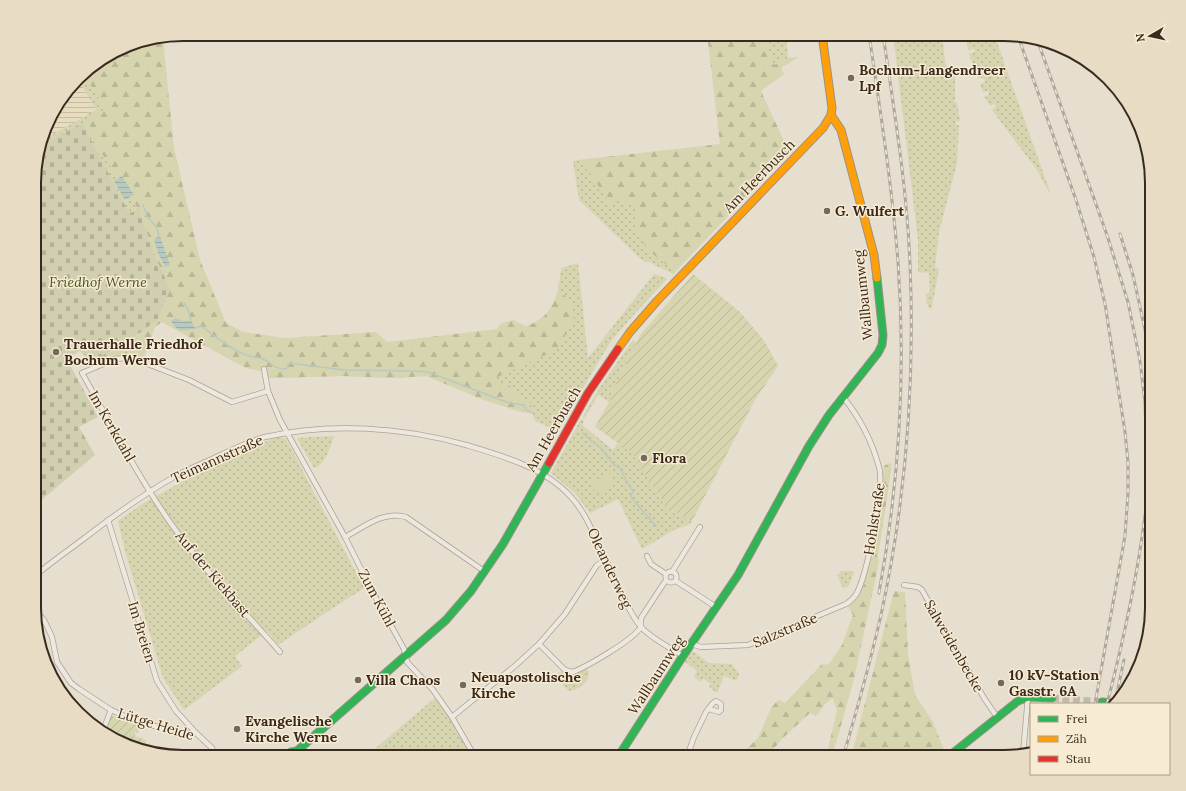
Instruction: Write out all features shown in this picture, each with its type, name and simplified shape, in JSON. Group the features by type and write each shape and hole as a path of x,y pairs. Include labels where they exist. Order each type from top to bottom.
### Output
{"street":[{"name":"Wallbaumweg","path":"623,750 748,558 809,446 829,415 878,353 882,345 883,335 874,255 841,130 831,115 832,108 823,41"},
{"name":"Am Heerbusch","path":"300,750 446,620 471,591 503,544 588,393 630,332 657,301 823,128 831,115"},
{"name":"Im Kerkdahl","path":"150,491 82,373 95,366 115,359 127,358 140,361 189,380 232,402 268,391"},
{"name":"Zum Kühl","path":"264,369 268,391 280,420 345,537 404,649 407,662 433,690 452,717 471,750"},
{"name":"Hohlstraße","path":"843,397 856,412 862,424 879,467 881,476 880,493 869,552 859,589 852,600"},
{"name":"Teimannstraße","path":"41,571 53,560 108,520 175,476 222,454 263,438 287,433 336,428 413,434 451,441 483,450 522,464 542,474"},
{"name":"Oleanderweg","path":"542,474 551,479 572,497 587,518 632,615 641,627 683,656"},
{"name":"Auf der Kiekbast","path":"150,491 182,539 280,652"},
{"path":"345,537 380,518 392,514 399,515 406,517 484,571"},
{"name":"Im Breien","path":"108,520 157,681 176,711 196,733"},
{"path":"666,574 672,572 700,527"},
{"path":"647,556 651,564 666,574"},
{"path":"452,717 516,665 539,644 565,614 597,565 606,560"},
{"path":"672,572 676,575 676,581"},
{"path":"539,644 565,670 572,672 622,644 639,631 641,627 641,618 666,581 666,574"},
{"path":"666,581 671,583 676,581"},
{"path":"676,581 716,607"},
{"name":"Salweidenbecke","path":"904,585 918,587 922,590 984,698 997,717"},
{"name":"Salzstraße","path":"691,644 701,647 748,645 832,610 852,600"},
{"name":"Lütge Heide","path":"41,617 52,637 56,662 71,683 110,710 136,721 184,734 196,733 213,750"},
{"path":"1023,749 1028,696"},
{"path":"957,750 1018,701 1028,696 1052,698"},
{"path":"1102,702 1109,703"},
{"path":"689,750 694,737 709,709"},
{"name":"Lütge Heide","path":"104,726 110,710"}],"shaded area":[{"path":"81,85 96,110 49,136 60,112 70,96"},
{"path":"122,176 134,195 125,200 114,181"},
{"path":"160,236 170,265 165,267 158,253 154,239"},
{"path":"175,318 183,321 191,321 195,327 194,329 178,329 171,321"}],"green space":[{"path":"708,41 766,41 774,65 788,58 799,57 781,68 784,74 761,91 789,152 676,271 647,250 634,223 637,208 621,200 610,204 590,173 578,160 720,144"},
{"path":"766,41 787,41 788,58 774,65"},
{"path":"894,41 943,41 947,77 955,76 954,101 957,103 960,121 956,121 956,125 959,125 957,163 939,232 935,268 939,269 932,307 930,309 927,304 926,295 930,291 929,273 918,272 918,239"},
{"path":"966,41 996,41 1050,192 1037,170 992,110 996,106 994,104 990,106 984,96 989,95 988,91 983,92 980,84 985,82 984,78 978,78 969,54 975,52 974,49 968,50"},
{"path":"163,42 174,148 200,260 226,323 243,332 285,338 376,332 387,342 497,329 500,324 513,320 526,326 539,320 548,312 559,289 572,304 574,321 556,350 493,379 516,389 520,398 530,401 533,414 518,411 481,399 426,376 395,378 343,376 270,378 261,371 246,368 162,322 155,327 144,358 116,356 92,362 80,351 158,319 170,289 155,256 139,210 82,123 105,109 87,79 89,76 96,70 120,56 146,46"},
{"path":"87,79 105,109 198,313 282,354 381,351 526,327 543,317 553,304 561,268 578,263 588,358 654,274 667,279 611,341 557,431 535,421 533,414 518,411 426,376 395,378 343,376 270,378 261,371 246,368 158,319 155,256 139,210 129,213 82,124 47,142 49,136 96,110 81,85"},
{"name":"Friedhof Werne","path":"82,123 129,213 139,210 155,256 170,289 158,319 141,332 92,362 80,351 71,356 70,365 98,417 79,427 95,455 41,500 41,174 47,142"},
{"path":"578,160 590,173 610,204 621,199 637,208 634,223 647,250 676,271 673,274 647,261 643,261 579,200 573,161"},
{"path":"693,274 740,312 765,342 778,366 755,400 692,521 668,509 632,453 595,427 609,402 613,390 641,334"},
{"path":"633,340 636,342 609,402 598,395 584,419 583,416 600,387"},
{"path":"581,419 584,421 582,425 613,450 618,443 632,453 662,501 671,511 692,521 690,524 674,530 642,549 618,499 590,513 575,493 551,473"},
{"path":"279,436 286,439 364,588 278,645 267,631 235,656 242,666 184,710 163,678 125,551 118,521 142,504 225,458"},
{"path":"334,436 324,459 314,468 297,438"},
{"path":"889,463 892,464 878,557 879,562 854,679 834,750 828,750 837,711 833,698 826,703 816,716 810,713 772,750 745,750 758,738 771,708 778,700 785,703 822,664 828,665 842,645 853,615 848,606 856,598 864,585 870,558 884,466"},
{"path":"611,473 616,484 596,494 590,483"},
{"path":"839,571 854,572 848,587 843,588 837,575 840,574"},
{"path":"894,591 905,592 908,654 915,695 933,722 944,750 853,750"},
{"path":"691,650 709,663 732,664 739,674 736,681 724,676 717,693 709,687 711,684 703,678 701,682 694,677 697,671 684,661"},
{"path":"586,668 589,672 589,676 583,685 573,690 569,691 555,676 561,671 570,675"},
{"path":"435,698 449,717 468,750 373,750"},
{"path":"111,715 121,720 139,725 138,733 132,732 135,733 135,736 146,740 145,744 129,739 107,728"}],"waterway":[{"path":"143,205 147,216 157,228 159,237"},
{"path":"184,303 188,309 191,321"},
{"path":"195,328 202,326 235,350 248,356 261,358 281,369 286,369 290,363 344,370 428,372 509,403 524,405 526,410 532,412"},
{"path":"560,419 562,420 566,414"},
{"path":"583,433 602,449 614,465 620,468 633,491 631,496 656,526"}],"tunnel":[{"path":"1052,698 1102,702"}],"railway":[{"path":"870,41 885,148 898,262 901,345 901,386 896,469 892,511 879,593"},
{"path":"845,750 872,651 890,572 897,528 907,440 910,396 911,308 906,206 900,149 884,41"},
{"path":"1020,42 1076,200 1094,257 1105,304 1125,432 1128,462 1128,493 1125,536 1095,703"},
{"path":"1039,46 1107,235 1128,302 1140,361 1145,403"},
{"path":"1120,234 1133,275 1145,330"},
{"path":"1107,703 1129,611 1145,515"},
{"path":"1117,694 1124,660"}],"traffic: fast":[{"path":"623,750 683,656 738,575 809,446 829,415 878,353 882,345 883,335 877,278"},
{"path":"298,750 446,620 471,591 503,544 549,463"},
{"path":"957,750 1018,701 1028,697 1052,698"},
{"path":"1102,702 1109,703"}],"traffic: slow":[{"path":"823,41 832,108 831,115 841,130 874,255 877,278"},
{"path":"618,349 630,332 657,301 823,128 831,115"}],"traffic: jam":[{"path":"549,463 588,393 618,349"}],"place":[{"name":"Bochum-Langendreer Lpf","path":"851,78"},
{"name":"G. Wulfert","path":"827,211"},
{"name":"Trauerhalle Friedhof Bochum Werne","path":"56,352"},
{"name":"Flora","path":"644,458"},
{"name":"Villa Chaos","path":"358,680"},
{"name":"10 kV-Station Gasstr. 6A","path":"1001,683"},
{"name":"Neuapostolische Kirche","path":"463,685"},
{"name":"Evangelische Kirche Werne","path":"237,729"}]}
